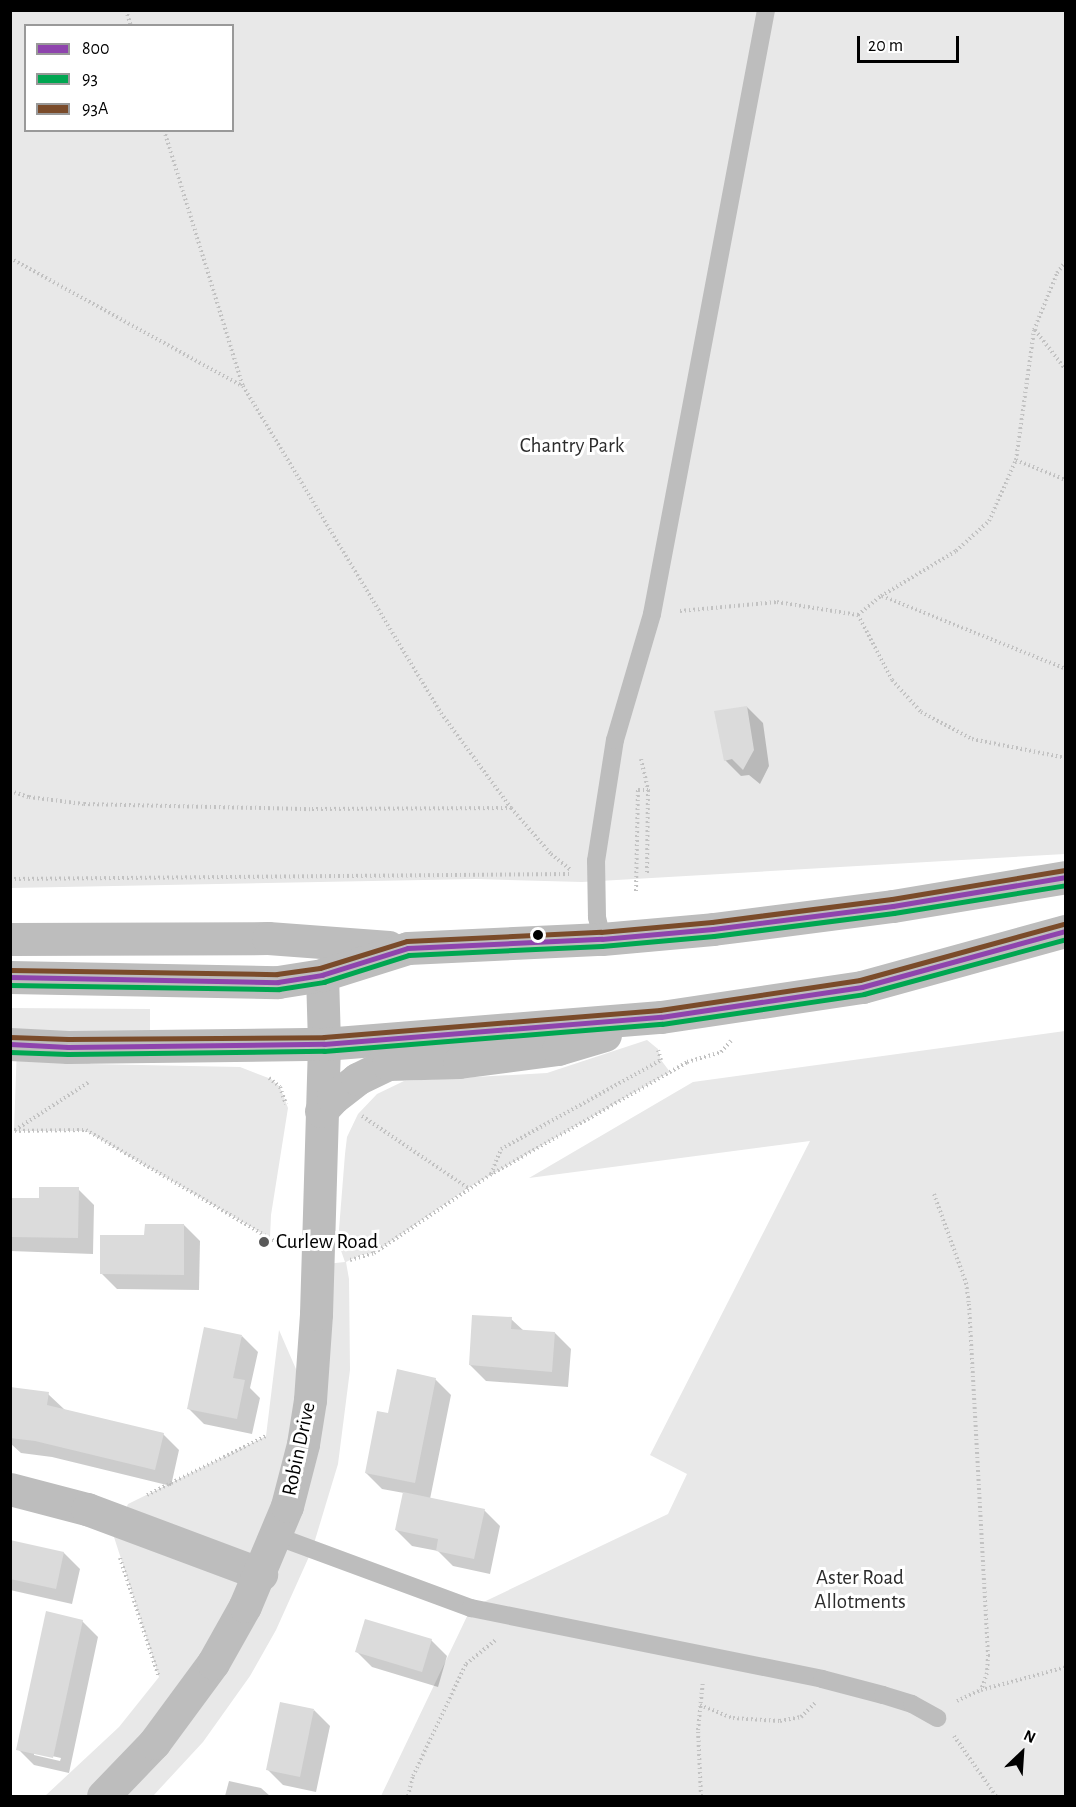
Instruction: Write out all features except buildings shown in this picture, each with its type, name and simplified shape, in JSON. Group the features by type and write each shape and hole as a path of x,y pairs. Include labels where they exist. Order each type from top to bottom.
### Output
{"main road":[{"path":"10,939 268,938 408,948 602,939 831,915 1065,876"},
{"path":"10,1044 68,1047 324,1044 642,1018 780,1001 862,987 1065,931"},
{"path":"10,977 278,982 322,975 408,948"},
{"name":"Robin Drive","path":"103,1797 154,1743 203,1677 231,1634 261,1574 295,1476 307,1422 316,1314 324,1044 322,975"},
{"path":"321,1111 357,1079 388,1064 459,1062 558,1049 602,1036 642,1018"},
{"path":"10,1489 87,1509 261,1574"}],"lane":[{"path":"602,939 597,917 596,861 615,740 652,614 766,10"},
{"path":"276,1536 471,1608 822,1680 912,1704 937,1718"}],"path":[{"path":"10,879 577,874 551,854 511,808 441,713 243,386 165,132"},
{"path":"10,258 243,386"},
{"path":"652,614 777,602 858,615 881,596 956,551 989,521 1016,460 1034,330 1057,273 1065,261"},
{"path":"1034,330 1065,370"},
{"path":"1016,460 1065,480"},
{"path":"881,596 1065,669"},
{"path":"858,615 892,680 921,712 972,740 1065,758"},
{"path":"636,891 638,790 648,790 647,873"},
{"path":"10,791 29,797 84,804 312,809 511,808"},
{"path":"12,1131 86,1131 316,1265 346,1262 360,1255 374,1253 468,1188 687,1062 721,1052 734,1038"},
{"path":"490,1175 501,1149 661,1060 658,1049"},
{"path":"262,1074 280,1087 288,1108 321,1111"},
{"path":"12,1131 97,1077"},
{"path":"355,1119 360,1112 468,1188"},
{"path":"934,1194 966,1282 969,1304 988,1655 987,1674 981,1690"},
{"path":"138,1499 266,1436"},
{"path":"117,1548 159,1677"},
{"path":"408,1797 421,1759 466,1664 492,1645 516,1617"},
{"path":"701,1797 698,1730 707,1655"},
{"path":"996,1797 958,1741 937,1718 959,1699 981,1690 1065,1666"},
{"path":"700,1705 732,1718 780,1721 792,1719 801,1717 815,1704 822,1680"}],"green space":[{"name":"Chantry Park","path":"11,11 1065,11 1065,854 582,882 476,879 11,888"},
{"path":"11,1008 150,1009 150,1039 11,1039"},
{"name":"Aster Road Allotments","path":"1065,1031 1065,1796 381,1796 471,1608 668,1514 687,1474 650,1455 810,1141 529,1178 693,1082"},
{"path":"647,1040 658,1049 661,1060 670,1072 468,1188 374,1253 360,1255 346,1262 349,1279 350,1370 338,1464 312,1550 276,1630 250,1676 203,1742 153,1796 45,1796 119,1727 159,1677 114,1537 128,1504 266,1436 279,1330 309,1399 316,1265 345,1262 338,1242 345,1154 347,1137 358,1114 377,1094 404,1081 547,1073"},
{"path":"17,1045 68,1047 91,1064 240,1067 271,1079 280,1087 288,1108 271,1215 270,1238 86,1131 14,1131"}],"transit line":[{"name":"93A","path":"10,970 277,974 320,968 407,941 601,932 712,922 892,899 1065,870"},
{"name":"800","path":"10,977 278,982 322,975 408,948 602,939 713,929 893,906 1066,877"},
{"name":"93","path":"10,985 279,989 324,982 409,955 602,946 714,936 894,913 1066,885"},
{"name":"93A","path":"10,1037 68,1039 324,1037 660,1010 860,980 1064,924"},
{"name":"800","path":"10,1044 68,1047 324,1044 661,1017 862,987 1066,931"},
{"name":"93","path":"10,1052 68,1054 324,1051 662,1024 864,994 1066,939"}],"place":[{"name":"Curlew Road","path":"264,1242"}]}
